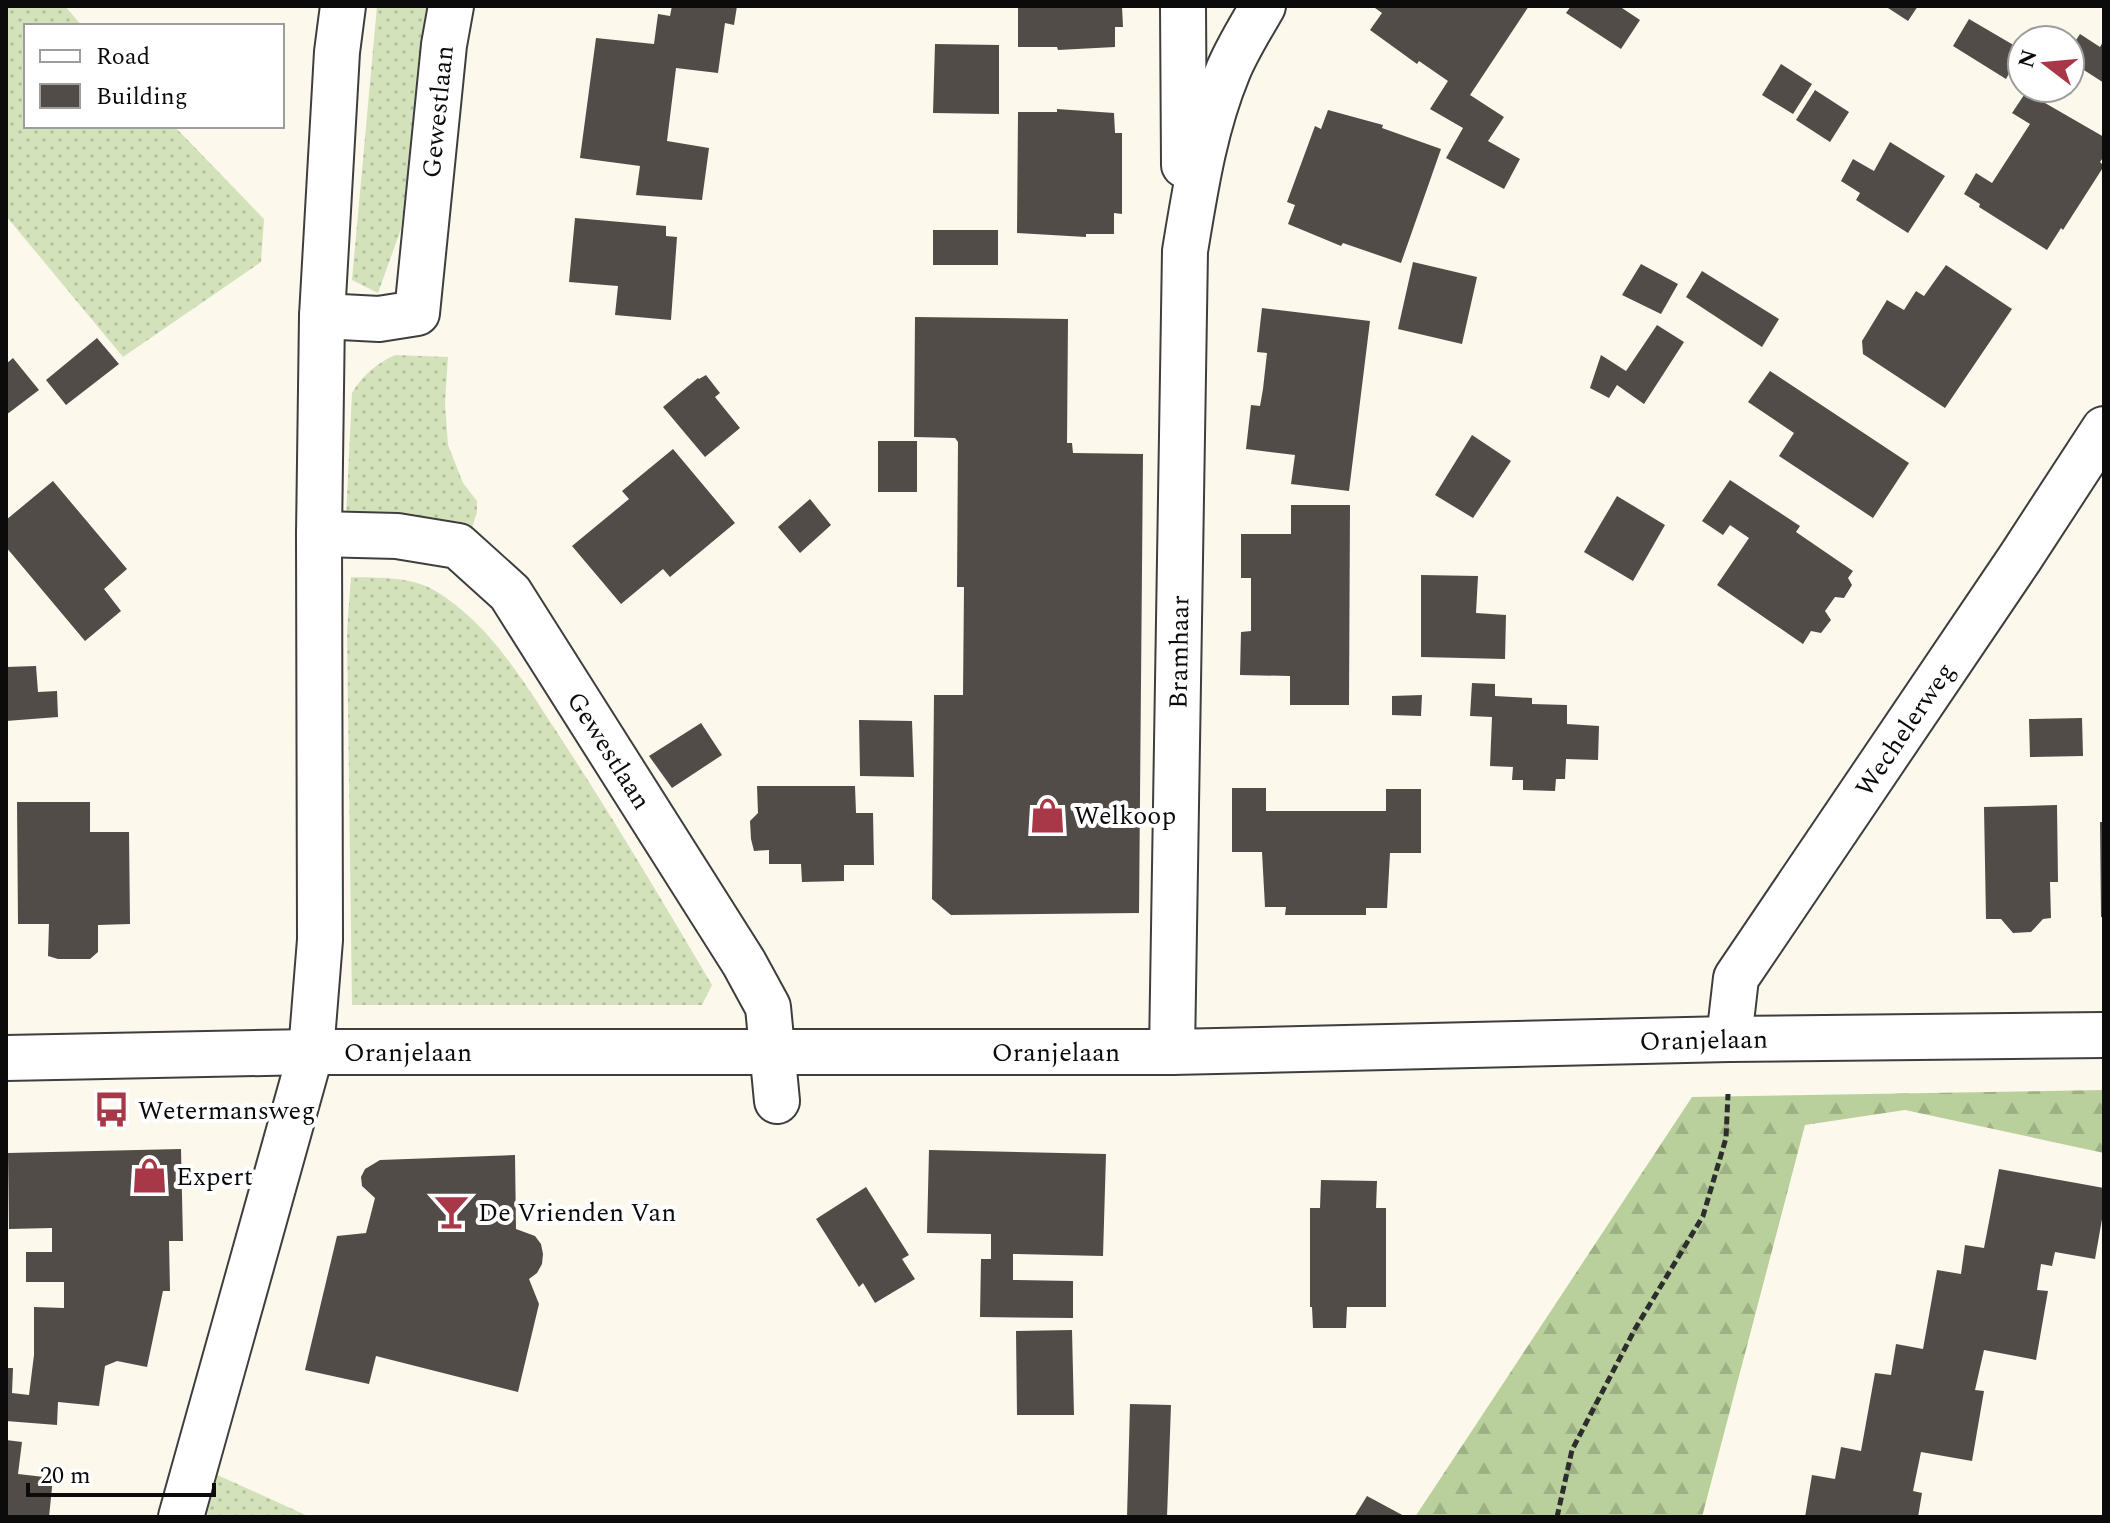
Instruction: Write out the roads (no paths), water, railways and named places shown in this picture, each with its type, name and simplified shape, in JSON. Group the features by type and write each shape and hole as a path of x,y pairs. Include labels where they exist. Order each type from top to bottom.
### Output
{"street":[{"path":"181,1517 311,1052 320,940 322,316 337,52 343,6"},
{"name":"Gewestlaan","path":"322,316 379,319 417,313 444,45 451,6"},
{"name":"Bramhaar","path":"1172,1052 1185,251 1183,6"},
{"name":"Bramhaar","path":"1185,251 1200,161 1215,106 1228,71 1263,6"},
{"name":"Wechelerweg","path":"1729,1039 1736,978 2104,429"},
{"name":"Gewestlaan","path":"319,534 397,536 458,546 510,593 744,963 768,1007 777,1101"},
{"name":"Oranjelaan","path":"6,1058 311,1052 1172,1052 1729,1039 2104,1035"}],"place":[{"name":"Welkoop","path":"1048,815"},
{"name":"Wetermansweg","path":"112,1110"},
{"name":"Expert","path":"150,1176"},
{"name":"De Vrienden Van","path":"452,1212"}]}
